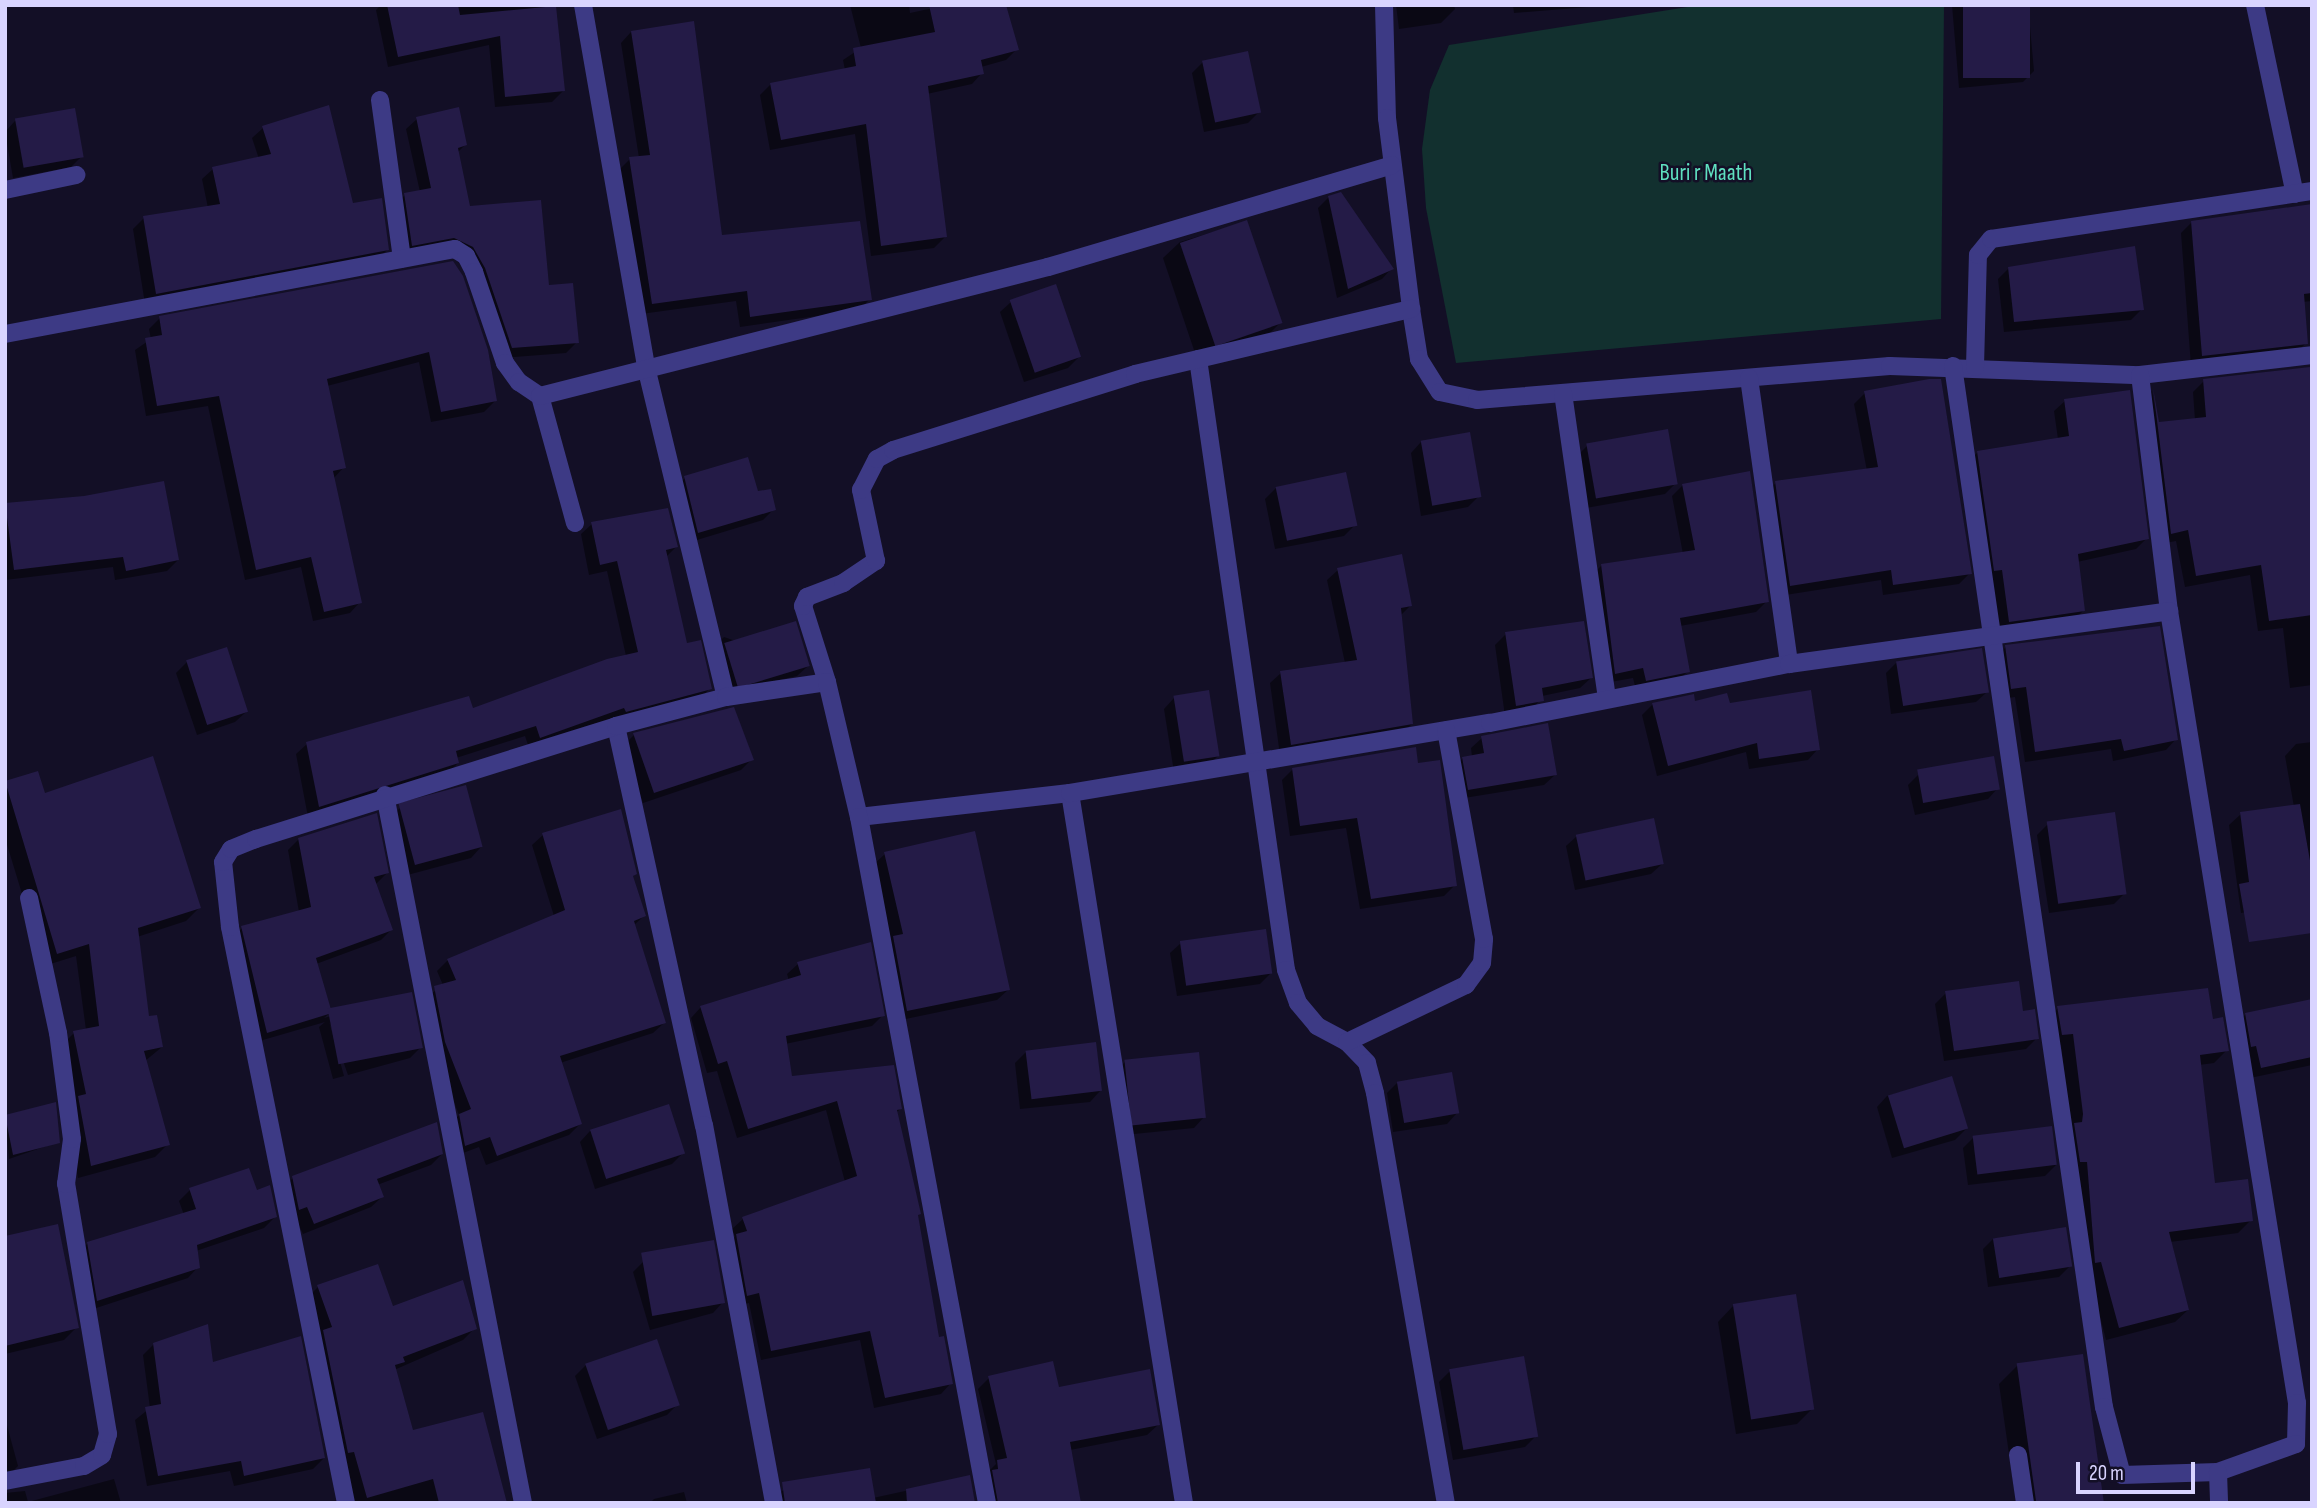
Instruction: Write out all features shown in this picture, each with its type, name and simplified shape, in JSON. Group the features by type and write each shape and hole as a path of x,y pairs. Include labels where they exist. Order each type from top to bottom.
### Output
{"street":[{"path":"583,5 647,370 726,697"},
{"path":"1384,5 1392,166 1411,309 1419,359 1440,392 1477,400 1890,366 1953,366 2140,375 2312,355"},
{"path":"1975,367 1978,255 1991,239 2303,192 2255,5"},
{"path":"380,100 402,258"},
{"path":"540,396 1048,267 1392,166"},
{"path":"5,190 76,175"},
{"path":"5,334 455,249 466,256 505,363 519,382 540,396 575,523"},
{"path":"987,1503 859,817 827,682 803,606 807,597 843,583 876,561 876,547 860,490 877,459 893,450 1135,374 1411,309"},
{"path":"1198,359 1286,970 1298,1003 1317,1026 1347,1042 1367,1063 1376,1093 1446,1503"},
{"path":"1953,366 1994,633 2106,1418 2122,1475 2218,1472 2296,1444 2297,1403 2169,611 2140,375"},
{"path":"1749,378 1789,664"},
{"path":"1563,393 1607,698"},
{"path":"859,817 1070,793 1446,730 1789,664 1994,633 2169,611"},
{"path":"346,1503 256,1062 223,870 231,849 385,795 616,726 726,697 827,682"},
{"path":"616,726 704,1125 774,1503"},
{"path":"1347,1042 1466,985 1482,963 1484,939 1446,730"},
{"path":"1070,793 1184,1503"},
{"path":"385,795 523,1503"},
{"path":"5,1481 84,1466 102,1455 108,1434 66,1184 72,1139 58,1033 29,898"},
{"path":"2018,1455 2025,1503"},
{"path":"2218,1472 2219,1503"}],"green space":[{"name":"Buri r Maath","path":"1700,5 1944,5 1941,319 1456,363 1426,208 1422,149 1430,90 1449,45"}],"building":[{"path":"387,5 458,5 460,15 556,6 565,91 505,97 500,36 398,57"},
{"path":"929,5 1006,5 1019,50 981,60 984,74 928,86 947,237 881,246 866,124 781,140 770,83 856,66 853,48 935,32"},
{"path":"1963,5 2030,5 2030,78 1963,78"},
{"path":"694,21 722,235 860,221 872,300 750,317 747,291 652,304 629,157 650,155 631,31"},
{"path":"1248,51 1261,113 1215,122 1202,61"},
{"path":"329,105 353,203 382,198 389,250 156,294 143,216 220,204 212,167 271,154 262,126"},
{"path":"459,107 467,145 458,148 470,206 541,200 549,285 573,283 579,343 512,348 485,268 473,247 454,238 412,246 404,193 431,188 416,117"},
{"path":"75,108 84,157 24,168 15,119"},
{"path":"1341,192 1394,269 1348,289 1328,196"},
{"path":"2312,204 2312,293 2304,294 2308,344 2202,356 2191,221"},
{"path":"1247,220 1282,323 1215,346 1180,243"},
{"path":"2135,246 2144,310 2014,322 2008,267"},
{"path":"453,261 463,276 488,350 497,401 441,412 429,352 327,379 346,468 333,471 362,603 324,612 311,557 256,570 219,396 157,406 145,338 162,335 159,316"},
{"path":"1056,284 1081,357 1035,373 1010,300"},
{"path":"2310,367 2312,615 2269,621 2261,565 2196,576 2188,530 2171,534 2153,388 2159,422 2206,417 2203,379"},
{"path":"1941,379 1972,574 1893,585 1891,570 1790,586 1775,481 1878,467 1864,391"},
{"path":"2130,390 2149,539 2078,554 2085,611 2009,622 2002,570 1994,571 1977,451 2069,436 2064,399"},
{"path":"1668,429 1678,484 1596,499 1586,443"},
{"path":"1470,432 1481,497 1432,506 1421,441"},
{"path":"748,457 758,491 771,489 776,510 698,533 684,476"},
{"path":"1750,471 1769,602 1680,618 1690,672 1646,681 1643,668 1615,674 1601,564 1695,550 1682,484"},
{"path":"1346,472 1357,526 1287,541 1276,487"},
{"path":"164,481 179,560 126,571 123,557 14,570 5,503 84,496"},
{"path":"668,508 678,547 666,550 687,643 701,640 712,689 626,712 624,708 540,738 536,726 456,751 459,763 319,807 306,742 469,696 473,708 607,659 638,652 617,561 600,565 591,522"},
{"path":"1402,554 1412,606 1401,608 1413,724 1291,745 1280,671 1357,660 1337,568"},
{"path":"796,621 810,666 738,688 724,643"},
{"path":"1584,621 1593,678 1542,688 1544,701 1516,706 1505,632"},
{"path":"2160,626 2178,740 2124,751 2121,739 2035,752 2026,687 2011,689 2005,645"},
{"path":"227,647 248,712 207,725 186,660"},
{"path":"1982,648 1989,692 1903,706 1896,662"},
{"path":"1209,690 1219,756 1184,762 1173,696"},
{"path":"1811,690 1820,750 1759,759 1757,743 1668,766 1652,703 1694,694 1695,701 1727,693 1730,703"},
{"path":"734,707 754,760 654,793 633,733"},
{"path":"1548,723 1557,775 1468,790 1462,757 1484,753 1481,736"},
{"path":"1416,747 1418,763 1440,760 1457,886 1371,899 1357,818 1300,826 1292,768"},
{"path":"153,756 201,908 138,928 149,1016 157,1015 163,1047 144,1051 170,1145 91,1166 78,1096 86,1094 73,1031 99,1026 89,944 57,954 5,781 38,771 45,793"},
{"path":"1994,756 2000,789 1923,803 1917,770"},
{"path":"466,785 483,847 415,865 398,803"},
{"path":"2300,804 2312,872 2312,933 2249,942 2239,884 2249,882 2240,812"},
{"path":"621,809 637,874 633,876 646,916 634,921 666,1023 560,1056 582,1124 497,1156 490,1137 465,1146 459,1114 471,1109 445,1042 434,986 456,980 447,959 565,910 542,833"},
{"path":"2115,812 2127,894 2058,904 2047,822"},
{"path":"377,813 389,873 374,877 393,930 316,958 332,1013 267,1033 241,926 311,907 298,838"},
{"path":"1654,818 1664,864 1586,881 1576,835"},
{"path":"975,831 1010,990 907,1011 893,936 903,934 884,852"},
{"path":"1266,929 1272,974 1186,986 1180,941"},
{"path":"871,942 885,1016 786,1036 792,1076 894,1065 902,1109 897,1110 921,1214 918,1215 939,1337 944,1336 953,1384 885,1398 870,1331 771,1351 759,1293 747,1296 736,1234 747,1231 742,1217 857,1176 837,1101 748,1129 727,1061 718,1064 700,1006 801,975 797,962"},
{"path":"2019,981 2023,1011 2035,1009 2039,1039 1954,1051 1945,991"},
{"path":"2208,988 2213,1019 2223,1017 2229,1051 2200,1055 2215,1183 2248,1179 2253,1221 2169,1232 2189,1310 2119,1328 2101,1262 2095,1263 2087,1162 2080,1162 2074,1123 2082,1122 2083,1114 2073,1034 2062,1035 2057,1006"},
{"path":"412,992 423,1048 338,1064 328,1008"},
{"path":"2312,999 2312,1057 2261,1068 2256,1046 2251,1047 2245,1013"},
{"path":"1096,1042 1102,1091 1032,1099 1026,1051"},
{"path":"1199,1052 1206,1118 1131,1125 1124,1060"},
{"path":"1452,1072 1459,1113 1404,1123 1397,1082"},
{"path":"1952,1076 1968,1129 1904,1148 1888,1096"},
{"path":"56,1102 60,1143 13,1155 5,1115"},
{"path":"669,1104 685,1153 606,1179 590,1130"},
{"path":"437,1122 443,1154 377,1179 384,1197 314,1224 307,1207 299,1210 292,1176"},
{"path":"2052,1126 2057,1165 1977,1174 1973,1136"},
{"path":"249,1168 257,1190 270,1185 277,1217 197,1245 200,1268 97,1301 87,1242 196,1209 189,1188"},
{"path":"58,1224 79,1328 5,1346 5,1236"},
{"path":"2066,1227 2072,1267 1999,1278 1993,1239"},
{"path":"714,1240 725,1303 652,1316 641,1253"},
{"path":"378,1264 393,1306 463,1280 477,1329 403,1357 405,1362 395,1365 413,1430 483,1412 507,1503 439,1503 433,1479 367,1498 354,1452 348,1453 323,1330 332,1327 317,1285"},
{"path":"1796,1294 1814,1410 1751,1420 1733,1304"},
{"path":"208,1324 213,1362 301,1336 325,1458 244,1476 241,1461 158,1476 145,1407 161,1404 153,1343"},
{"path":"657,1339 680,1405 608,1430 585,1364"},
{"path":"2083,1354 2104,1503 2036,1503 2017,1363"},
{"path":"1524,1356 1538,1437 1463,1450 1449,1369"},
{"path":"1053,1361 1059,1387 1150,1369 1160,1425 1070,1442 1081,1503 998,1503 992,1470 998,1469 997,1460 1007,1458 988,1376"},
{"path":"870,1468 876,1503 785,1503 782,1482"},
{"path":"970,1475 975,1503 907,1503 906,1489"}]}
